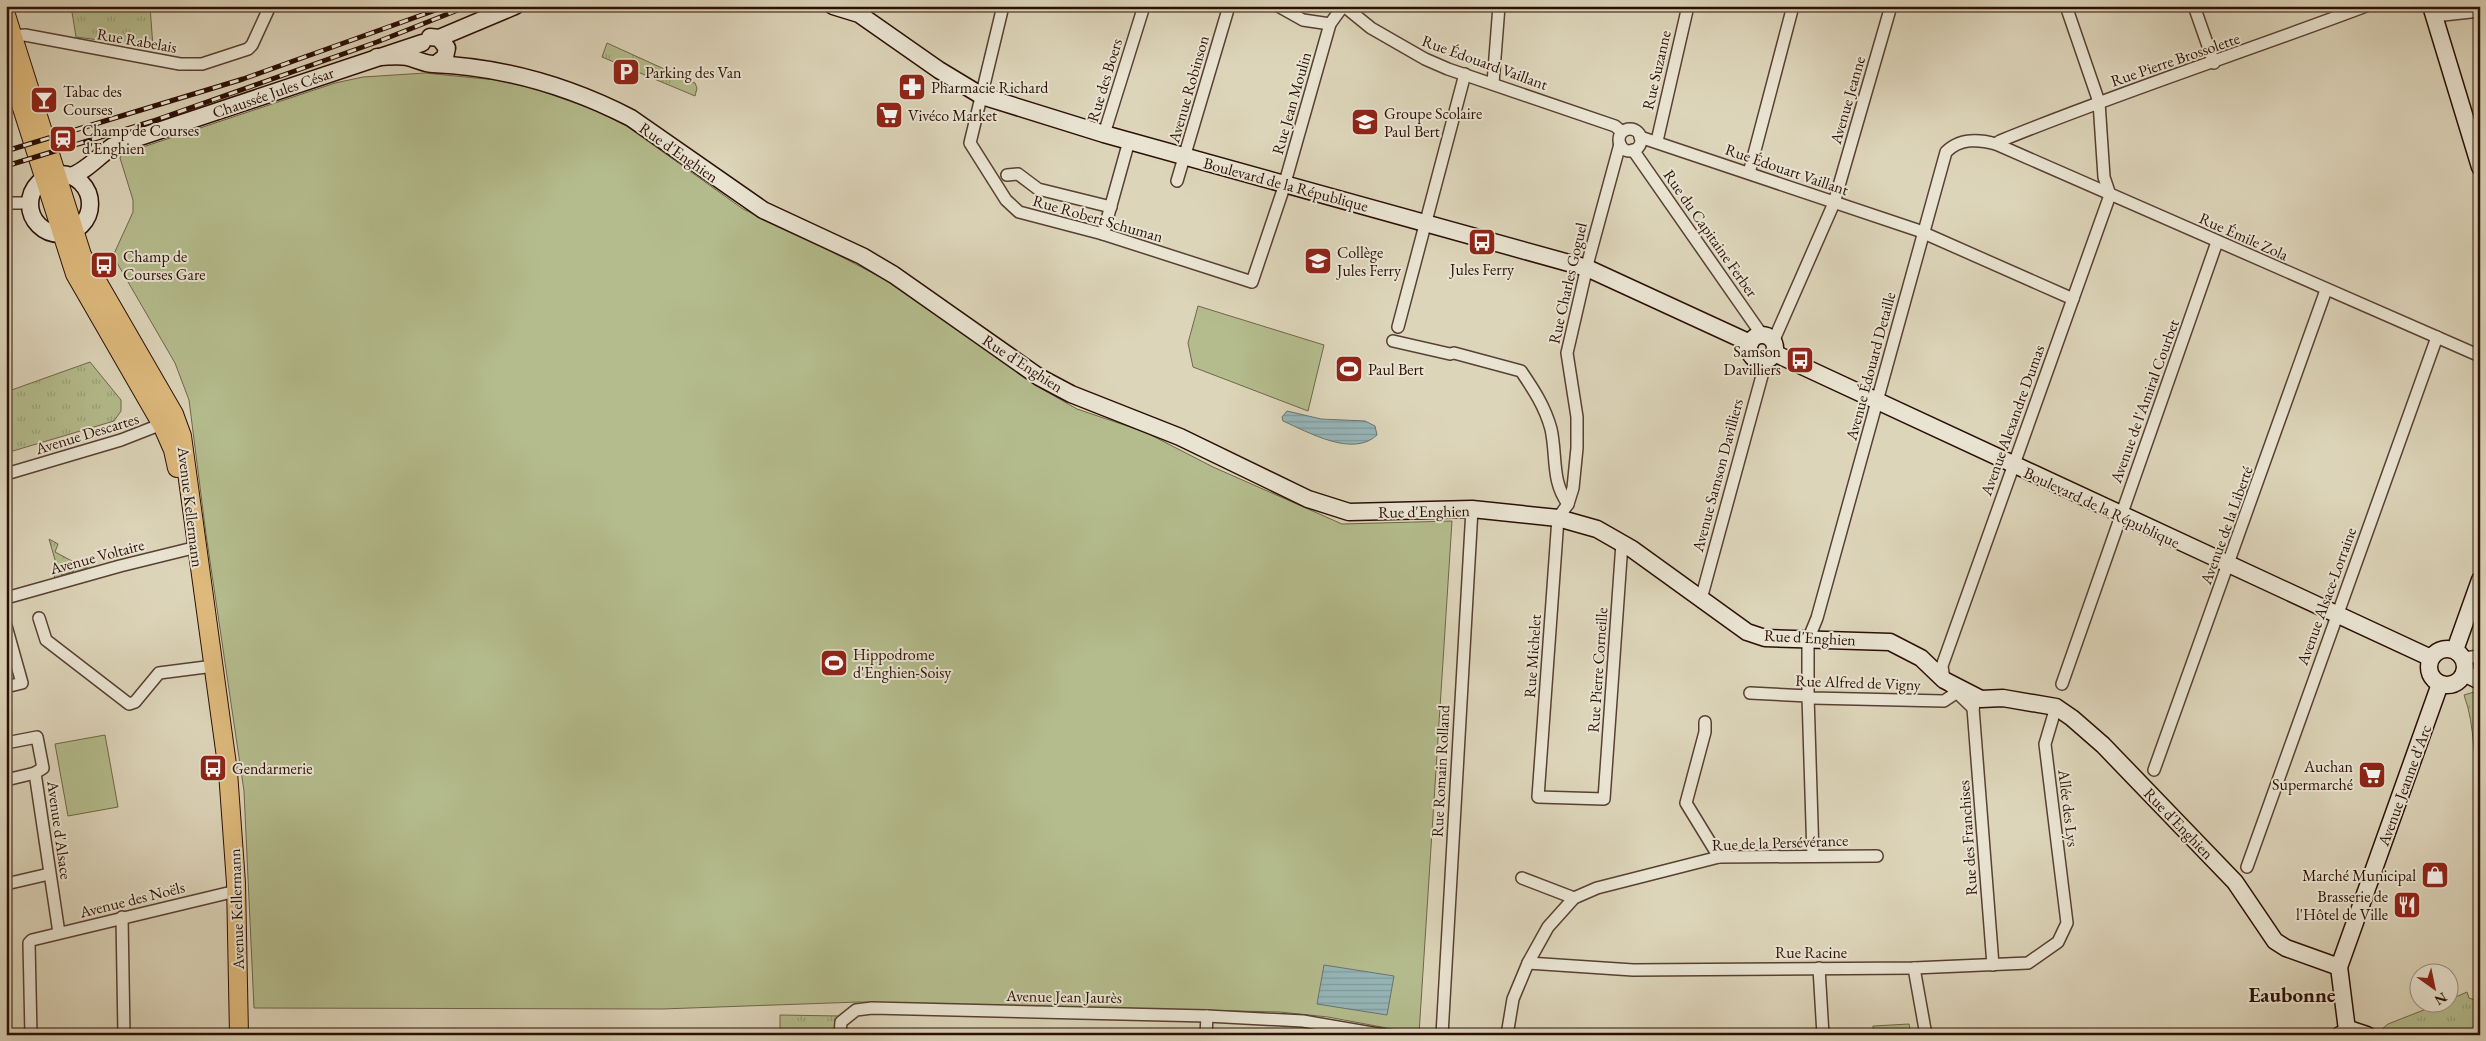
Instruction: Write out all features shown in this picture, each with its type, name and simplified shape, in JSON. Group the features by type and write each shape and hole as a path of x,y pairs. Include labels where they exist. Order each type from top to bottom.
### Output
{"main road":[{"name":"Avenue Kellermann","path":"6,15 57,176 68,232 82,255 169,422 184,446 193,547 228,772 239,1035"},
{"name":"Avenue Kellermann","path":"6,58 10,80 57,176"},
{"name":"Avenue Kellermann","path":"233,892 233,1035"}],"street":[{"name":"Rue Rabelais","path":"13,36 25,35 180,64 202,64 241,52 252,45 270,6"},
{"path":"439,53 454,30 515,6"},
{"name":"Boulevard de la République","path":"833,6 860,10 982,96 1104,134 1586,268 1765,347 1877,403 2120,514 2336,616 2431,658"},
{"name":"Rue Robert Schuman","path":"1003,6 970,143 1006,200 1019,212 1103,234 1208,269"},
{"name":"Rue des Boers","path":"1104,134 1144,6"},
{"name":"Avenue Robinson","path":"1177,181 1229,6"},
{"path":"1278,6 1303,20 1330,24"},
{"name":"Rue Jean Moulin","path":"1208,269 1252,282 1284,183 1330,24 1344,6"},
{"name":"Rue Édouard Vaillant","path":"1344,6 1371,28 1404,48 1448,69 1615,126 1621,138"},
{"path":"1493,84 1499,6"},
{"name":"Rue Suzanne","path":"1657,141 1688,6"},
{"path":"1749,173 1793,6"},
{"name":"Avenue Jeanne","path":"1834,203 1891,6"},
{"path":"2066,6 2099,102 2104,177 2110,194"},
{"path":"2194,6 2214,63"},
{"name":"Rue Pierre Brossolette","path":"1996,144 2000,140 2099,102 2214,63 2366,6"},
{"path":"2480,11 2433,11 2480,167"},
{"name":"Chaussée Jules César","path":"57,176 81,172 113,146 422,43 428,38 439,53"},
{"name":"Chaussée Jules César","path":"377,57 439,53"},
{"name":"Rue d'Enghien","path":"439,53 462,66 503,71 555,85 618,111 631,118 762,210 832,240 894,275 1039,377 1071,394 1180,437 1308,499 1349,512 1472,509 1558,518 1597,529 1622,543 1747,632 1765,638 1890,642 1921,658 1944,680 1966,696 1981,699 2002,698 2056,707 2072,718 2103,745 2234,882 2275,941 2286,948 2339,967"},
{"path":"1398,327 1466,74"},
{"path":"1628,129 1634,130 1640,137 1638,146 1633,150 1624,149 1621,138 1628,129"},
{"name":"Rue Édouart Vaillant","path":"1640,137 1657,141 1922,233 2073,299"},
{"name":"Rue Charles Goguel","path":"1558,518 1568,504 1573,488 1577,440 1577,417 1567,353 1586,268 1621,138"},
{"name":"Avenue Édouard Detaille","path":"1808,640 1817,618 1922,233 1946,152 1960,142 1971,140 1996,144"},
{"path":"1103,234 1130,141"},
{"name":"Rue Émile Zola","path":"1996,144 2480,356"},
{"path":"86,188 57,176 33,191 30,203 32,214 44,229 68,232 83,222 89,213 90,202 86,188 88,178 113,146"},
{"name":"Rue du Capitaine Ferber","path":"1633,150 1765,347"},
{"path":"1007,175 1018,174 1038,189 1111,207"},
{"name":"Avenue Alexandre Dumas","path":"1944,680 1942,666 2110,194"},
{"path":"6,203 30,203"},
{"name":"Avenue Samson Davilliers","path":"1700,599 1765,347 1834,203"},
{"name":"Avenue de l'Amiral Courbet","path":"2062,684 2120,514 2217,242"},
{"name":"Avenue de la Liberté","path":"2154,770 2326,290"},
{"name":"Avenue Alsace-Lorraine","path":"2247,867 2437,337"},
{"path":"1393,341 1450,354 1454,353 1521,371 1543,405 1555,451 1556,482 1568,504"},
{"name":"Avenue Descartes","path":"6,474 121,440 169,422"},
{"name":"Rue Romain Rolland","path":"1442,1035 1472,509"},
{"name":"Rue Michelet","path":"1558,518 1538,797 1604,799"},
{"name":"Rue Pierre Corneille","path":"1604,799 1622,543"},
{"name":"Avenue Voltaire","path":"6,598 193,547"},
{"path":"2480,580 2461,661 2457,682 2446,685 2440,684 2430,673 2431,658 2439,651 2461,661 2480,681"},
{"path":"39,618 46,640 129,704 135,702 159,673 210,665"},
{"path":"6,626 22,683 6,688"},
{"path":"1808,640 1808,696 1814,856"},
{"path":"1921,658 1937,662 1946,656"},
{"path":"2461,661 2480,656"},
{"name":"Avenue Jeanne d'Arc","path":"2343,1032 2339,967 2440,684"},
{"name":"Rue Alfred de Vigny","path":"1750,694 1808,696 1812,698 1944,701 1966,696"},
{"name":"Rue des Franchises","path":"1966,696 1993,965"},
{"name":"Allée des Lys","path":"2056,707 2045,744 2067,915"},
{"path":"1705,722 1705,732 1686,803 1719,858"},
{"name":"Avenue d'Alsace","path":"6,743 37,737 43,768 35,773 59,933"},
{"path":"6,780 35,773"},
{"name":"Rue de la Persévérance","path":"1507,1035 1513,999 1528,962 1548,927 1574,898 1597,888 1719,858 1877,856"},
{"path":"6,884 49,874"},
{"path":"1522,878 1574,898"},
{"name":"Avenue des Noëls","path":"31,1035 29,943 35,938 233,892"},
{"name":"Rue Racine","path":"1528,962 1633,970 1914,968 2028,963 2044,953 2062,936 2067,923 2067,915"},
{"path":"122,917 124,1035"},
{"path":"1819,968 1823,1035"},
{"path":"1914,968 1926,1035"},
{"name":"Avenue Jean Jaurès","path":"840,1035 841,1022 856,1010 872,1008 1207,1016 1303,1022 1384,1035"},
{"path":"1206,1035 1207,1016"},
{"path":"2343,1032 2358,1030 2367,1035"}],"green space":[{"path":"71,6 150,6 153,47 76,37"},
{"path":"607,43 695,83 697,88 695,96 602,57"},
{"name":"Hippodrome d'Enghien-Soisy","path":"425,73 496,80 533,88 592,109 625,125 743,209 819,245 884,279 1042,389 1077,409 1145,432 1213,467 1342,524 1452,521 1419,1034 1328,1017 1280,1012 859,1002 662,1009 254,1008 244,791 206,534 189,400 175,363 113,256 133,212 133,200 120,158 122,154 335,83 363,77"},
{"path":"1198,306 1324,345 1308,411 1193,367 1188,343"},
{"path":"90,362 121,400 121,411 114,421 6,453 6,392"},
{"path":"49,539 58,544 55,552 85,568 89,560 93,563 89,566 80,571 55,578 54,575 61,572 62,575 74,571 73,566 58,570"},
{"path":"2474,692 2480,695 2480,794 2470,719 2464,695"},
{"path":"105,735 118,807 68,816 55,744"},
{"path":"2467,992 2469,998 2475,1000 2480,1016 2480,1035 2381,1035 2381,1030 2388,1024 2414,1014 2458,1014 2458,996"},
{"path":"780,1015 840,1016 833,1035 780,1035"},
{"path":"1909,1024 1911,1035 1873,1035 1873,1026"}],"water":[{"path":"1287,411 1321,419 1365,421 1375,426 1377,435 1367,441 1356,444 1330,441 1283,421 1282,417"},
{"path":"1324,965 1394,976 1387,1015 1317,1004"}],"railway":[{"path":"6,151 243,79 447,6"},
{"path":"6,166 153,121 377,42 468,6"}],"place":[{"name":"Parking des Van","path":"626,72"},
{"name":"Pharmacie Richard","path":"912,87"},
{"name":"Tabac des Courses","path":"44,100"},
{"name":"Vivéco Market","path":"889,115"},
{"name":"Groupe Scolaire Paul Bert","path":"1365,122"},
{"name":"Champ de Courses d'Enghien","path":"63,139"},
{"name":"Jules Ferry","path":"1482,242"},
{"name":"Collège Jules Ferry","path":"1318,261"},
{"name":"Champ de Courses Gare","path":"104,265"},
{"name":"Samson Davilliers","path":"1800,360"},
{"name":"Paul Bert","path":"1349,369"},
{"name":"Hippodrome d'Enghien-Soisy","path":"834,663"},
{"name":"Gendarmerie","path":"213,768"},
{"name":"Auchan Supermarché","path":"2372,775"},
{"name":"Marché Municipal","path":"2435,875"},
{"name":"Brasserie de l'Hôtel de Ville","path":"2407,905"}],"district":[{"name":"Eaubonne","path":"2292,995"}]}
